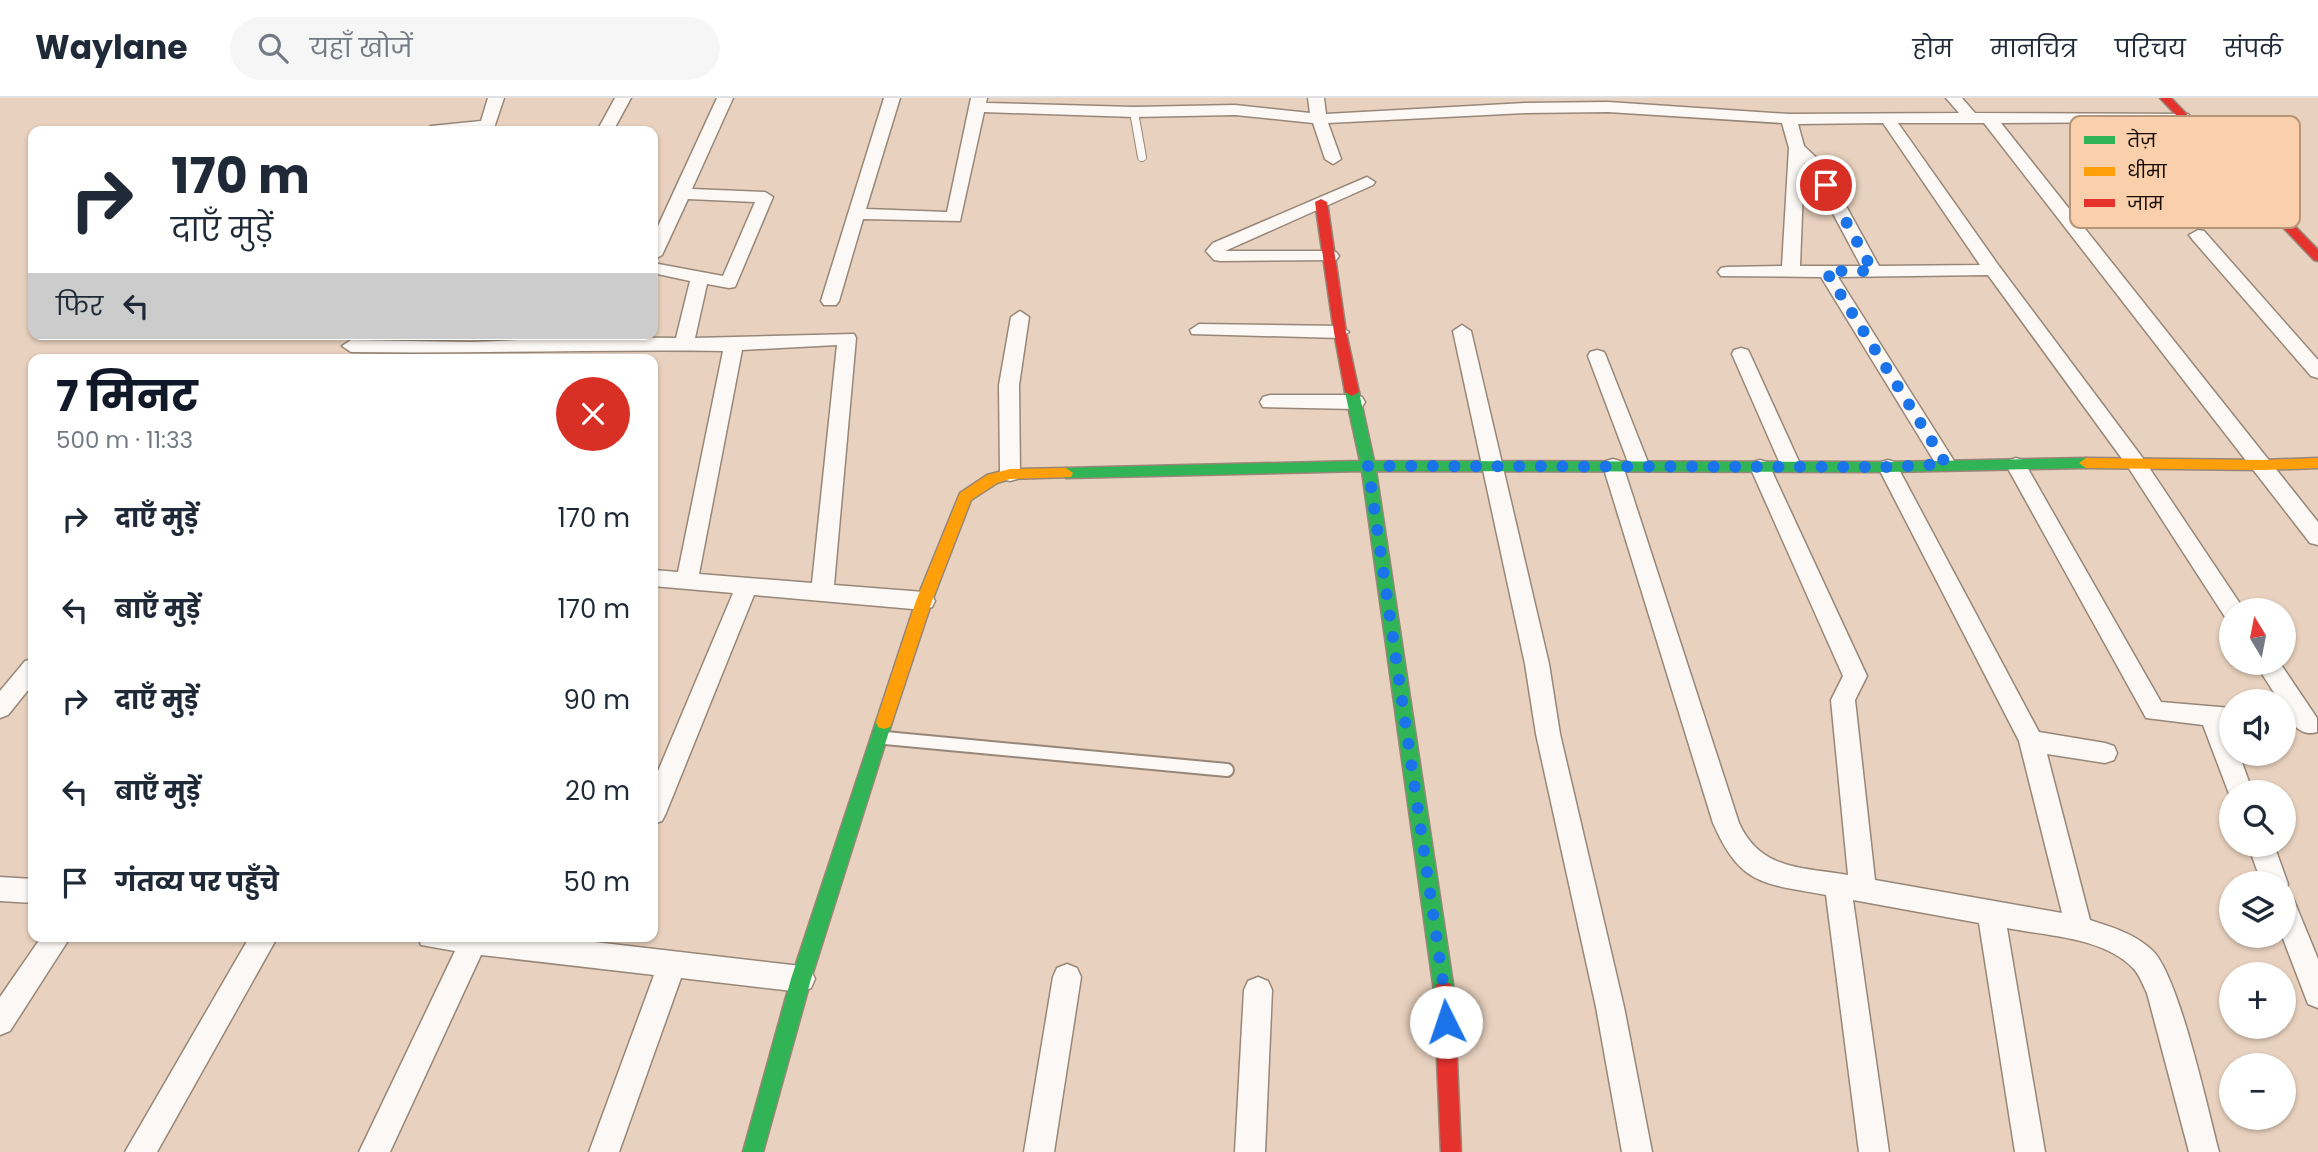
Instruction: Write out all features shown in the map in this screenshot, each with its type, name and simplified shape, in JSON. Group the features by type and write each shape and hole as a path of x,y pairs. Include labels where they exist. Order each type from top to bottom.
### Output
{"street":[{"path":"487,126 496,98"},
{"path":"608,126 623,98"},
{"path":"658,244 725,98"},
{"path":"830,300 892,98"},
{"path":"1316,98 1319,119 1333,159"},
{"path":"1833,98 1846,117"},
{"path":"1954,98 1979,117 2264,465 2318,537"},
{"path":"2071,98 2087,116"},
{"path":"2165,98 2182,116"},
{"path":"858,215 954,217 978,103 1134,112 1233,104 1319,119 1437,105 1523,103 1702,106 1789,119 2070,117"},
{"path":"1886,117 1993,270 2135,461 2225,598"},
{"path":"1789,119 1797,148 1791,271"},
{"path":"1797,148 1815,164 1873,271"},
{"path":"1330,256 1220,256 1215,251 1367,182"},
{"path":"658,269 729,283 765,197 682,194"},
{"path":"1321,202 1340,332 1368,466 1445,996 1451,1152"},
{"path":"2290,228 2318,257"},
{"path":"2198,235 2318,372"},
{"path":"1727,272 1993,270"},
{"path":"1826,271 1946,464"},
{"path":"684,344 700,278"},
{"path":"1010,474 1009,385 1020,317"},
{"path":"1199,330 1340,332"},
{"path":"1462,331 1537,664 1548,734 1610,1007 1637,1152"},
{"path":"351,345 528,346 630,351 684,344 734,345 847,338 822,592"},
{"path":"687,581 734,345"},
{"path":"1741,354 1791,466"},
{"path":"1597,356 1639,465"},
{"path":"1270,402 1355,401"},
{"path":"753,1152 801,979 924,601 965,497 992,479 1010,474 1368,466 1888,467 2135,461 2264,465 2318,463"},
{"path":"2015,464 2154,711 2219,717"},
{"path":"1613,466 1735,845 1745,858 1766,872 2079,929 2118,942 2144,961 2160,989 2204,1152"},
{"path":"1760,467 1856,676 1843,700 1850,887 1874,1152"},
{"path":"1888,467 2031,741 2079,929"},
{"path":"658,578 924,601"},
{"path":"658,801 747,586"},
{"path":"0,708 28,674"},
{"path":"2275,676 2303,725"},
{"path":"2031,741 2105,753"},
{"path":"0,889 28,891"},
{"path":"1991,913 2030,1152"},
{"path":"2296,938 2318,995"},
{"path":"0,1021 54,942"},
{"path":"140,1152 262,942"},
{"path":"374,1152 474,942"},
{"path":"505,942 598,945 672,964 801,979"},
{"path":"604,1152 672,964"},
{"path":"1039,1152 1067,977"},
{"path":"1250,1152 1258,990"}],"lane":[{"path":"1134,112 1142,157"},
{"path":"879,738 1227,770"}],"traffic: fast":[{"path":"1352,392 1368,466 1888,467 2086,463"},
{"path":"1066,473 1368,466 1444,991"},
{"path":"753,1152 801,979 884,722"}],"traffic: slow":[{"path":"2086,463 2318,463"},
{"path":"884,722 924,601 965,497 992,479 1010,474 1066,473"}],"traffic: jam":[{"path":"2165,98 2182,116"},
{"path":"1321,202 1340,332 1352,392"},
{"path":"2290,228 2318,257"},
{"path":"1444,991 1451,1152"}],"route":[{"path":"1446,1022 1445,996 1368,466 1888,467 1946,464 1826,271 1873,271 1826,185"}]}
